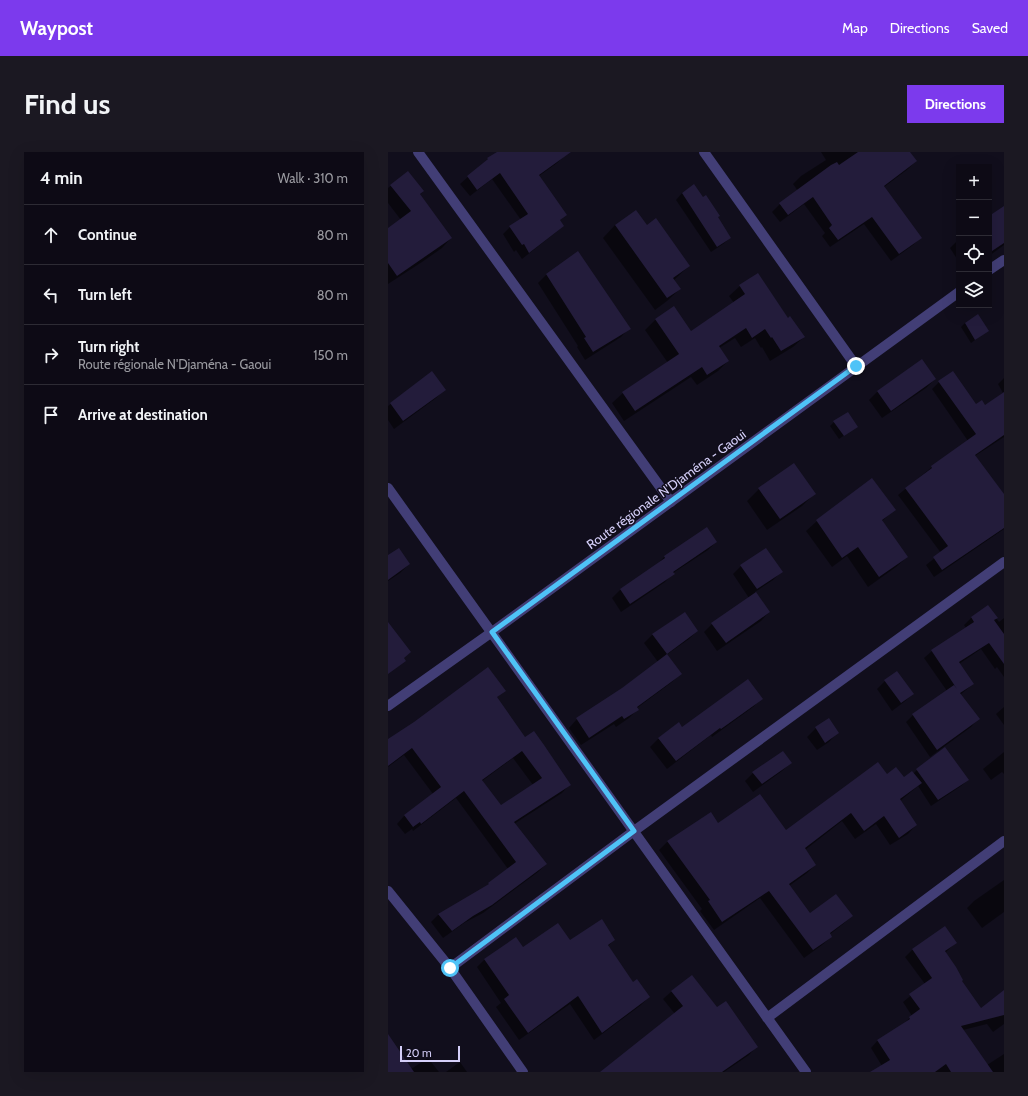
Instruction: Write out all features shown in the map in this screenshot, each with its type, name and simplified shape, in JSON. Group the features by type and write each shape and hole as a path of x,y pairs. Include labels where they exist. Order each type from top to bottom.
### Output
{"street":[{"path":"418,152 671,502"},
{"path":"704,152 856,366"},
{"path":"992,268 1004,260"},
{"name":"Route régionale N'Djaména - Gaoui","path":"388,706 956,294"},
{"path":"388,488 806,1072"},
{"path":"450,968 634,831 1004,562"},
{"path":"767,1018 1004,841"},
{"path":"388,890 450,968 523,1072"}],"building":[{"path":"497,152 571,152 539,175 567,215 560,220 564,226 529,253 524,244 522,245 509,226 528,214 500,173 477,190 467,176 488,159 487,158"},
{"path":"858,152 910,152 917,161 884,186 922,238 899,254 872,217 838,240 829,228 832,225 813,197 788,215 779,203 831,165 837,162 839,165"},
{"path":"408,171 424,191 420,194 452,238 397,276 388,263 388,228 411,211 390,185"},
{"path":"694,184 703,197 706,195 720,216 718,217 731,238 717,247 682,193"},
{"path":"1004,206 1004,243 992,251 992,236 992,214"},
{"path":"636,210 647,225 656,218 690,266 673,278 681,289 667,298 615,225"},
{"path":"578,251 631,329 593,352 584,338 586,337 546,274"},
{"path":"758,273 788,318 790,316 805,337 781,351 765,329 752,338 746,328 719,346 729,361 707,375 702,367 635,411 622,392 679,354 655,319 674,306 691,331 745,294 739,285"},
{"path":"978,314 989,331 975,340 965,323"},
{"path":"922,359 936,379 891,411 877,391"},
{"path":"432,371 446,390 403,421 390,403"},
{"path":"953,371 976,404 982,400 985,405 1004,392 1004,435 975,455 1004,494 1004,528 942,570 933,557 948,546 905,488 932,468 931,466 976,434 938,381"},
{"path":"848,412 858,427 844,436 833,421"},
{"path":"794,463 816,494 780,519 758,488"},
{"path":"872,478 896,510 882,520 908,557 879,577 858,547 842,558 816,520"},
{"path":"707,527 717,542 673,572 675,574 630,604 620,589 665,558 664,556"},
{"path":"399,548 410,564 388,580 388,555"},
{"path":"766,548 783,572 757,589 740,565"},
{"path":"756,592 770,612 726,643 711,623"},
{"path":"988,605 998,618 994,620 1004,634 1004,664 989,643 959,662 974,684 960,693 980,719 937,750 912,714 954,685 957,689 931,650 974,622 971,617"},
{"path":"685,612 698,631 667,654 652,634"},
{"path":"388,622 411,652 404,658 406,661 388,674"},
{"path":"667,654 682,674 637,707 639,710 624,719 622,716 589,738 576,718 622,688"},
{"path":"488,667 506,691 497,697 525,737 534,731 571,785 514,822 547,864 492,905 452,931 438,914 489,884 488,883 516,862 464,791 421,824 420,822 413,827 404,815 441,787 412,748 388,766 388,739 414,722","holes":["522,751 542,778 501,805 482,780"]},
{"path":"897,671 914,694 901,703 884,680"},
{"path":"748,679 763,699 721,729 720,728 676,761 658,738 679,722 682,727"},
{"path":"829,718 839,733 825,743 815,727"},
{"path":"945,747 969,780 938,800 916,769"},
{"path":"783,751 792,763 762,784 752,772"},
{"path":"878,762 887,774 896,767 904,777 912,771 922,783 900,799 917,825 899,838 884,816 864,831 851,813 805,848 816,865 789,884 810,913 836,894 853,916 830,933 832,937 813,950 769,891 722,922 708,901 710,900 667,841 711,812 718,823 760,794 786,830"},
{"path":"602,919 615,940 608,945 633,982 637,979 650,997 602,1033 578,996 528,1033 504,999 509,995 484,959 516,937 523,947 558,923 570,940"},
{"path":"945,926 957,943 945,951 956,967 963,980 962,981 981,1008 1004,990 1004,1015 961,1026 993,1072 951,1072 946,1064 935,1072 870,1072 890,1060 877,1040 910,1019 909,1017 920,1009 909,994 932,978 912,949"},
{"path":"692,975 717,1007 726,1001 758,1047 722,1072 600,1072 683,1006 671,991"},
{"path":"388,1034 414,1072 388,1072"}],"route":[{"path":"450,968 634,831 492,632 856,366"}]}
